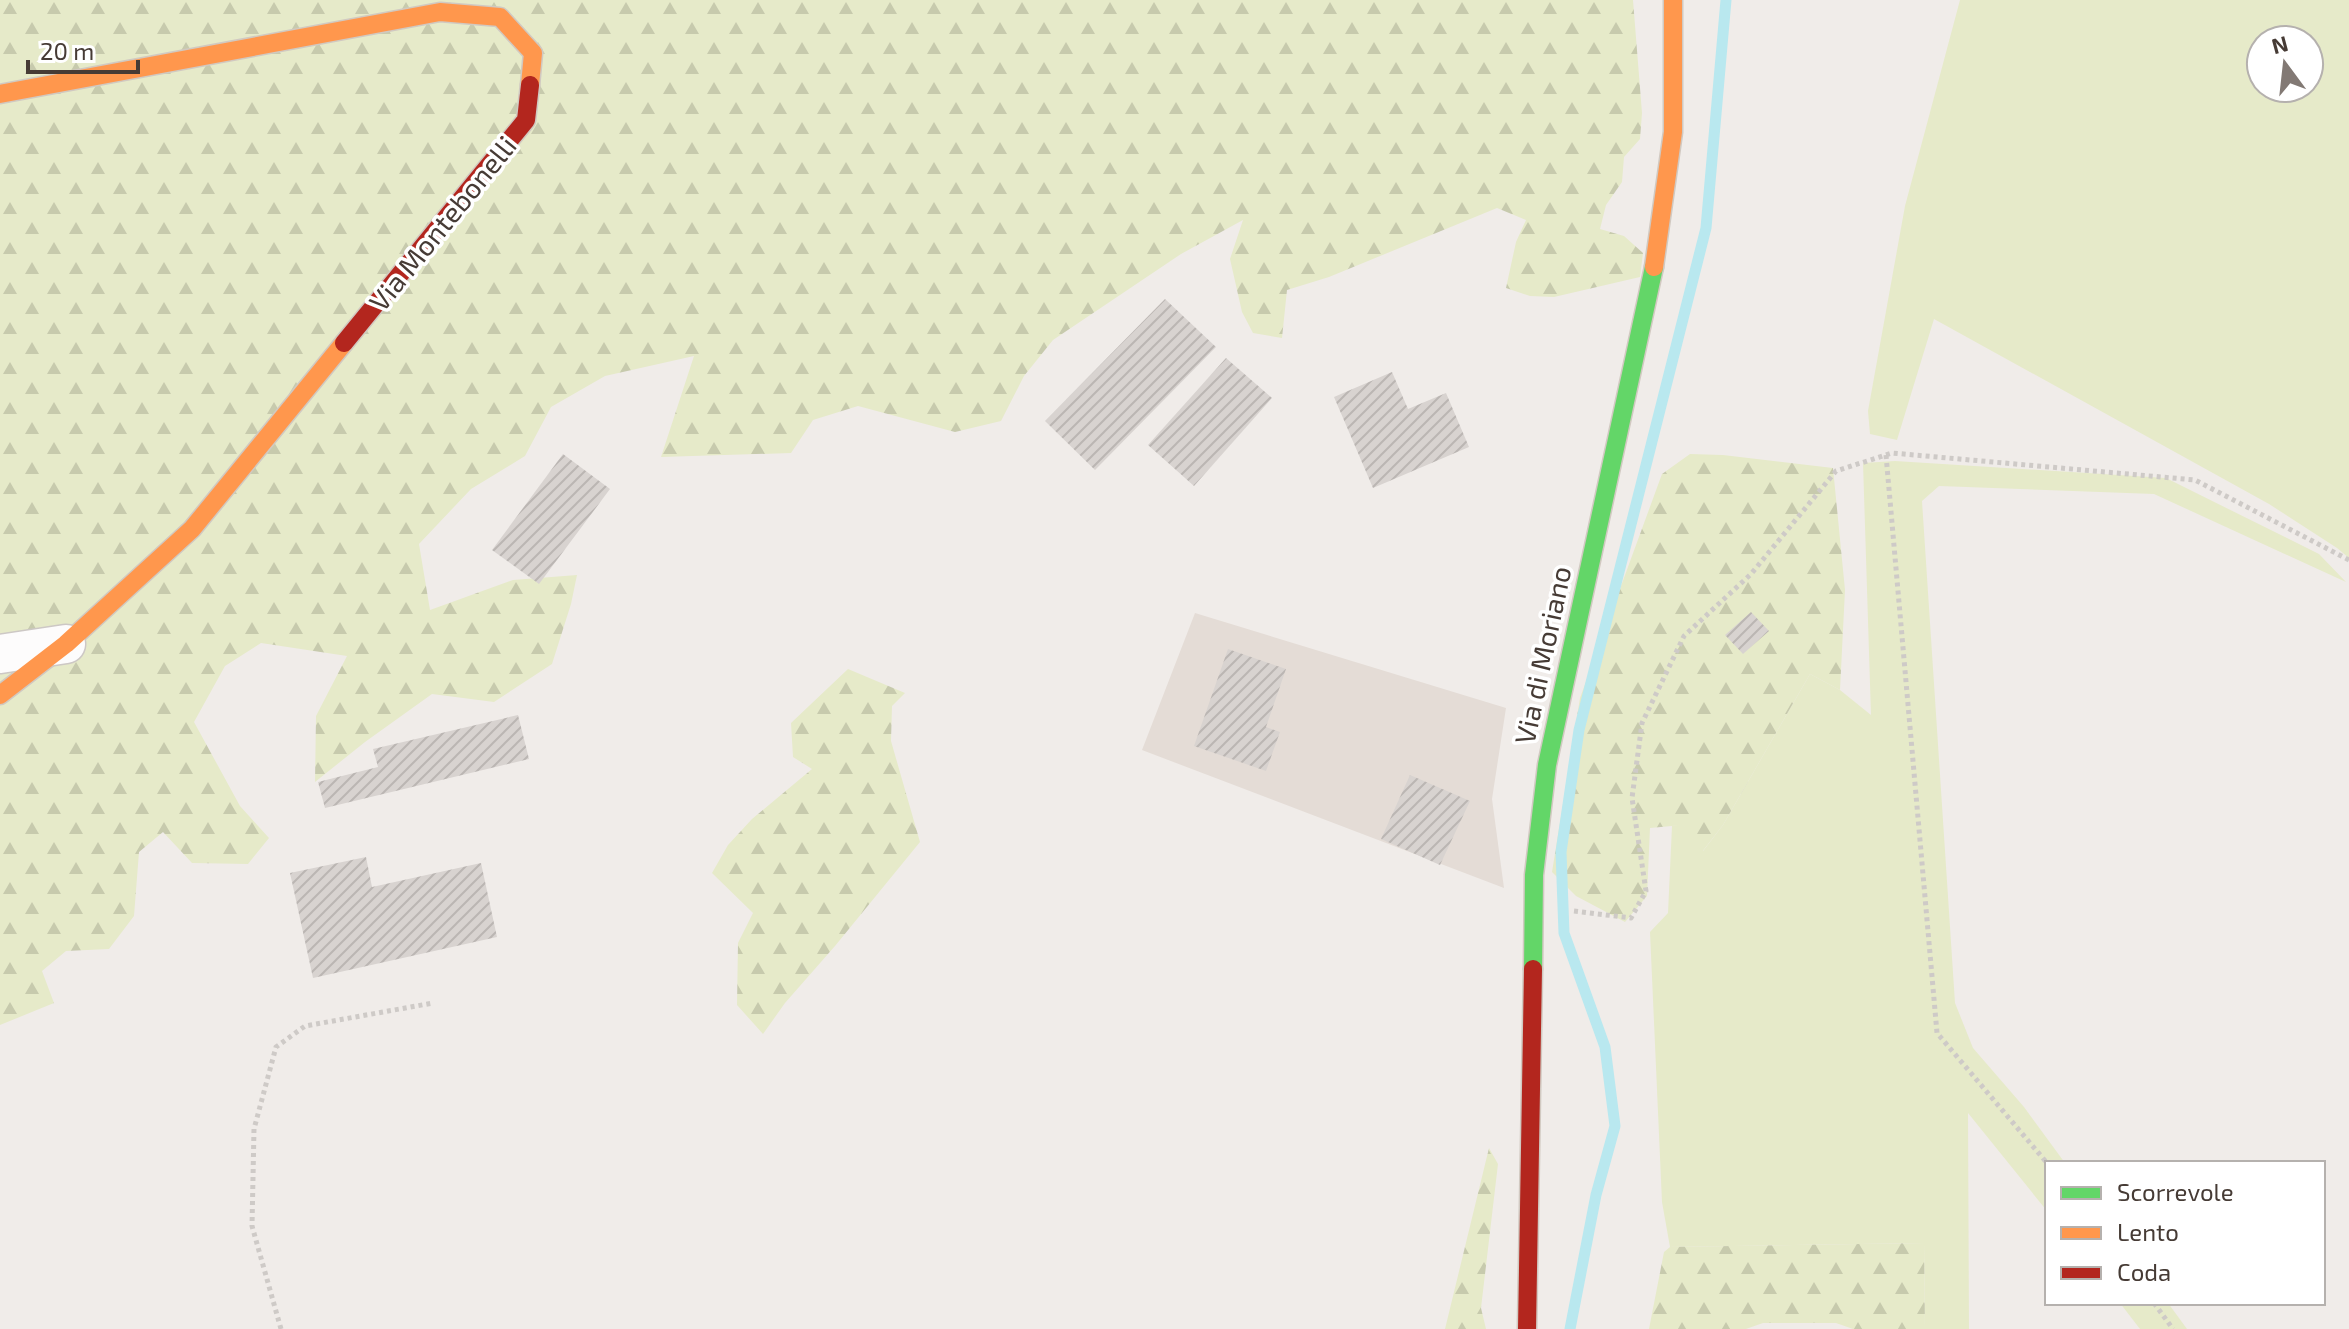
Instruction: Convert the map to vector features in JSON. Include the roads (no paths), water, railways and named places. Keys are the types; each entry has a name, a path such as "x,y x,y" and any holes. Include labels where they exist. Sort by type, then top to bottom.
{"street":[{"name":"Via di Moriano","path":"1527,1329 1534,875 1547,765 1654,270 1673,132 1673,0"},
{"name":"Via Montebonelli","path":"0,94 440,12 500,17 533,53 526,120 192,529 66,644 0,695"},
{"path":"0,654 66,644"}],"waterway":[{"path":"1570,1329 1596,1195 1615,1126 1605,1047 1564,933 1561,852 1579,730 1706,228 1726,0"}]}
